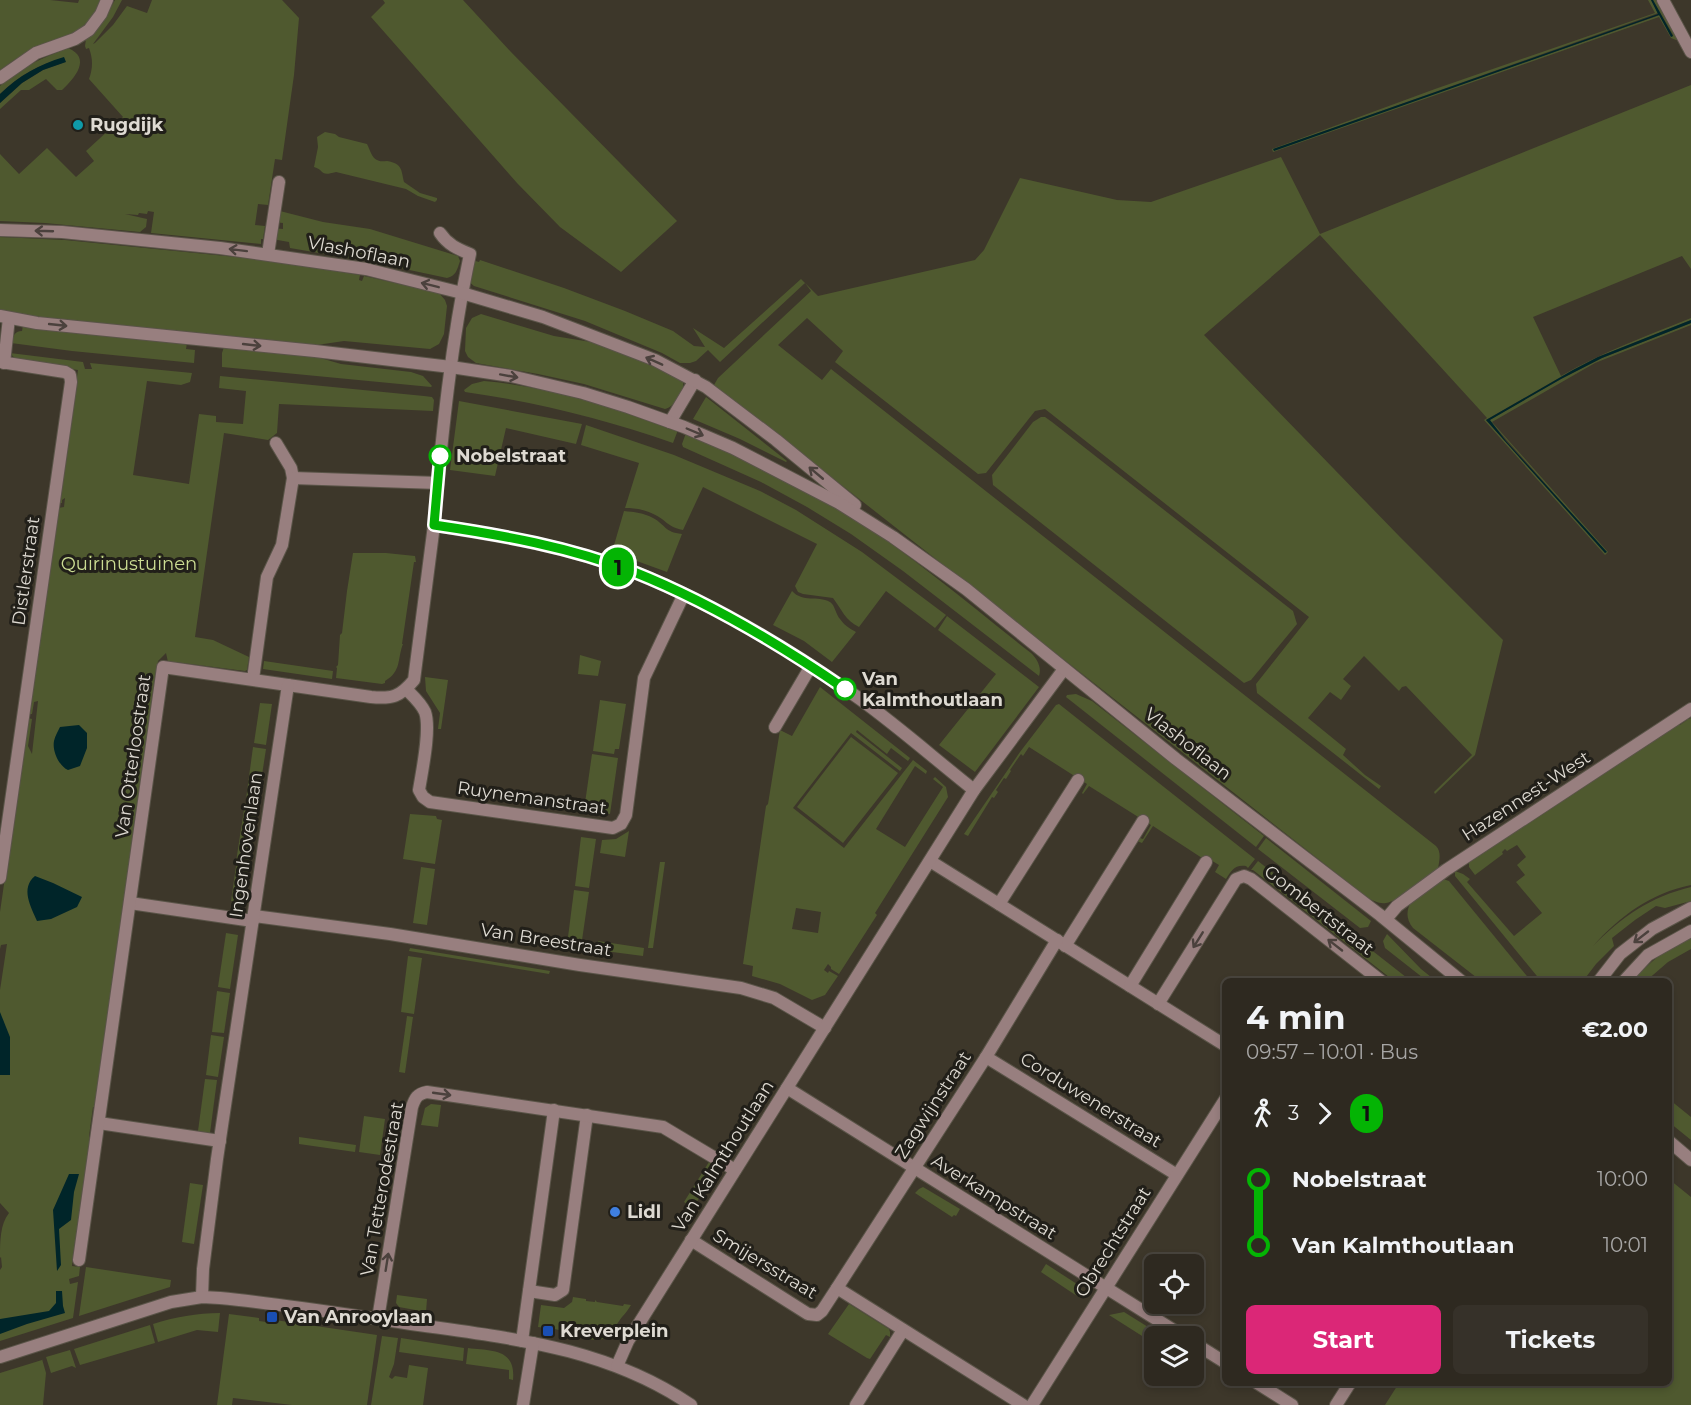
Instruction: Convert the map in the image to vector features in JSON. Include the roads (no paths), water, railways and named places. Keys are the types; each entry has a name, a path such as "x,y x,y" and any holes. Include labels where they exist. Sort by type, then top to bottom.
{"street":[{"path":"0,78 36,53 75,39 89,30 101,14 107,0"},
{"path":"1663,0 1691,52"},
{"path":"268,254 279,182"},
{"name":"Vlashoflaan","path":"0,230 62,232 268,254 366,269 462,293 543,317 655,360 695,380 776,440 893,537"},
{"path":"288,685 380,698 395,697 414,680 451,367 470,254 446,242 440,233"},
{"path":"2,362 5,317"},
{"name":"Vlashoflaan","path":"5,317 37,323 451,367 511,376 583,393 670,422 733,448 839,503 893,537 966,589 1185,766 1386,919 1457,978"},
{"name":"Distlerstraat","path":"0,878 71,382 70,375 65,372 2,362"},
{"path":"670,422 695,380"},
{"path":"253,680 267,577 282,545 293,478 291,468 276,443"},
{"path":"293,478 438,483"},
{"path":"434,525 518,538 576,554 632,571 684,594 743,624 862,700 974,790"},
{"name":"Ruynemanstraat","path":"406,689 425,712 427,729 419,790 430,802 613,828 621,824 626,815 644,678 684,594"},
{"path":"775,727 811,666"},
{"name":"Van Otterloostraat","path":"79,1260 164,667 288,685"},
{"name":"Van Kalmthoutlaan","path":"617,1366 628,1341 974,790 1064,669"},
{"name":"Ingenhovenlaan","path":"202,1297 203,1269 220,1141 288,685"},
{"name":"Hazennest-West","path":"1386,919 1397,906 1446,870 1691,709"},
{"path":"999,904 1078,780"},
{"path":"1061,943 1143,821"},
{"path":"930,861 1222,1044"},
{"path":"1130,986 1206,862"},
{"name":"Gombertstraat","path":"1158,1004 1236,879 1244,876 1251,879 1377,978"},
{"path":"130,903 253,918"},
{"path":"1601,978 1620,954 1652,929 1691,908"},
{"name":"Van Breestraat","path":"253,918 390,934 741,988 774,998 825,1028"},
{"path":"1627,978 1648,955 1691,931"},
{"name":"Zagwijnstraat","path":"837,1288 1061,943"},
{"name":"Corduwenerstraat","path":"986,1057 1177,1175"},
{"name":"Averkampstraat","path":"787,1088 1167,1326"},
{"name":"Van Tetterodestraat","path":"378,1319 415,1099 420,1094 427,1092 663,1126 735,1170"},
{"name":"Obrechtstraat","path":"1032,1405 1222,1104"},
{"path":"523,1405 529,1291 554,1110"},
{"path":"529,1291 555,1295 563,1290 587,1115"},
{"path":"99,1123 220,1141"},
{"path":"1672,1144 1691,1160"},
{"name":"Smijersstraat","path":"691,1240 808,1314 817,1315 822,1311 837,1288 1023,1405"},
{"path":"0,1357 171,1302 202,1297 226,1298 527,1342 575,1352 642,1376 691,1405"},
{"path":"856,1405 903,1330"},
{"path":"1204,1349 1222,1360"},
{"path":"1262,1386 1290,1404"},
{"path":"1336,1405 1348,1386"}],"water":[{"path":"1651,0 1673,36 1671,37 1659,15 1274,151 1273,149 1658,14"},
{"path":"64,57 66,62 43,70 22,83 0,103 0,94 15,81 46,63"},
{"path":"1691,320 1691,323 1602,358 1490,420 1506,441 1607,552 1605,553 1486,420 1598,357"},
{"path":"79,725 87,733 87,748 80,766 68,770 57,758 54,741 60,727"},
{"path":"35,876 82,897 77,907 51,919 37,921 27,892"},
{"path":"0,1012 10,1037 10,1075 0,1075"},
{"path":"69,1174 79,1174 74,1192 71,1220 59,1229 61,1265 57,1271 53,1210"},
{"path":"56,1291 62,1291 65,1313 0,1334 0,1319 49,1311 56,1303"}],"place":[{"name":"Rugdijk","path":"78,125"},
{"name":"Nobelstraat","path":"440,456"},
{"name":"Van Kalmthoutlaan","path":"845,689"},
{"name":"Lidl","path":"615,1212"},
{"name":"Van Anrooylaan","path":"272,1317"},
{"name":"Kreverplein","path":"548,1331"}],"park label":[{"name":"Quirinustuinen","path":"129,564"}]}
